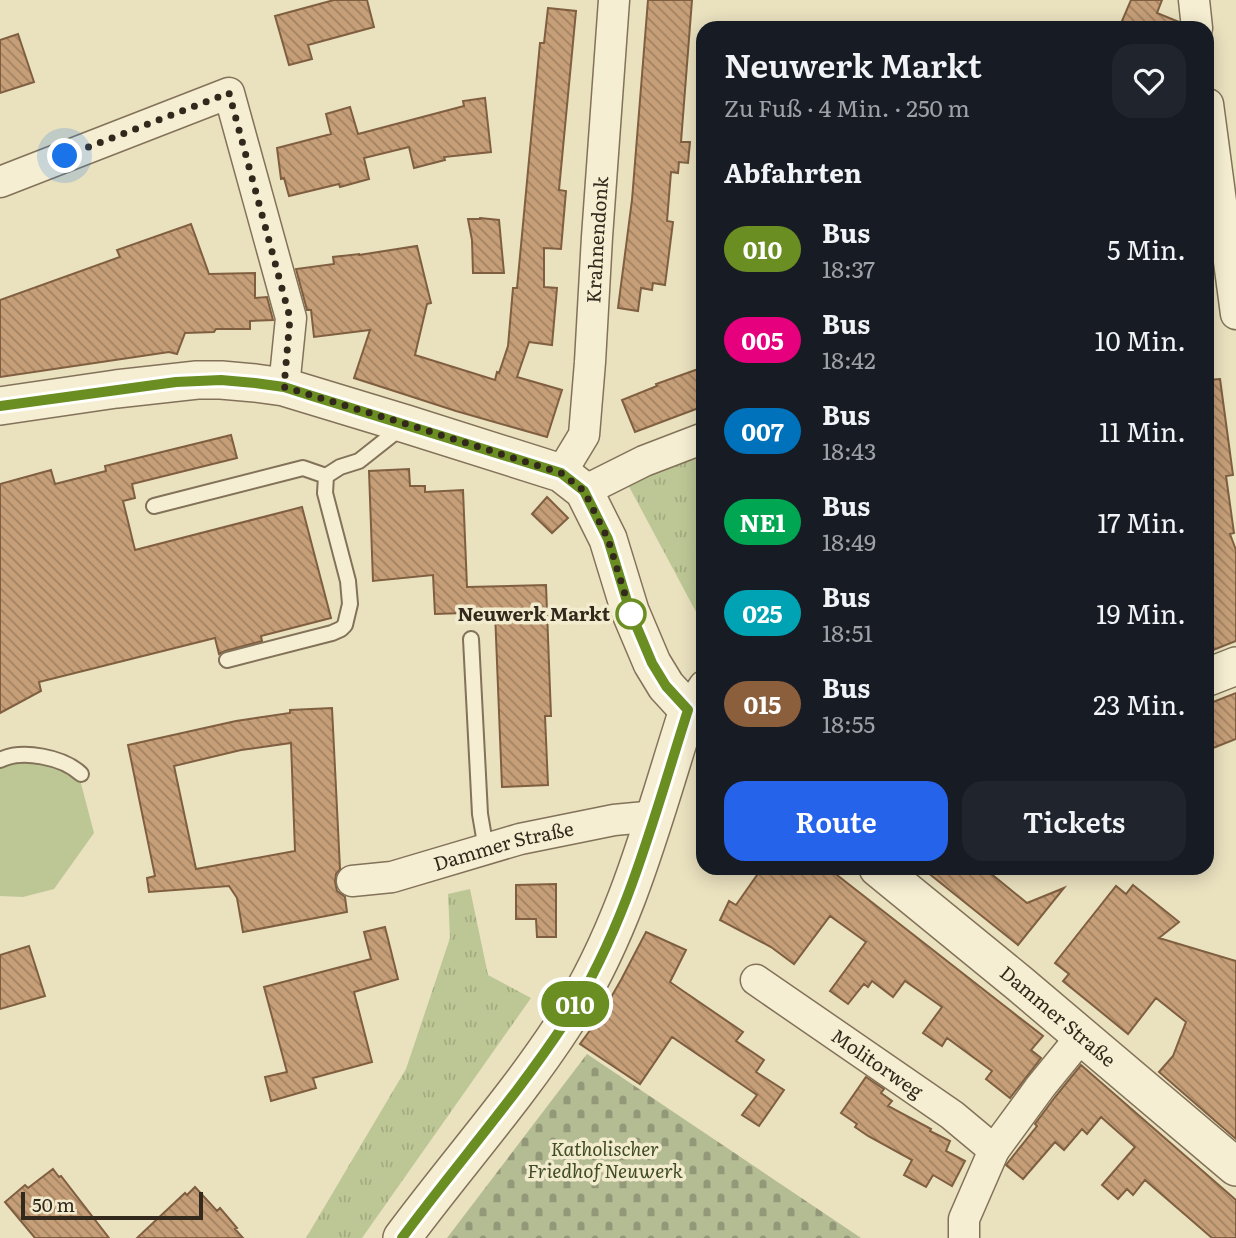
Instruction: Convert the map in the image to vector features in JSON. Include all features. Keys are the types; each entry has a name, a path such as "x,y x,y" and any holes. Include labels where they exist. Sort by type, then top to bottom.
{"street":[{"name":"Krahnendonk","path":"572,482 584,435 614,0"},
{"path":"1194,0 1196,21"},
{"path":"0,182 229,93 290,318 284,387"},
{"path":"1214,150 1236,314"},
{"path":"0,406 197,380 284,387 406,424 572,482 644,461 696,441"},
{"path":"572,482 608,539 630,611 652,663 666,686 696,705"},
{"path":"1214,675 1236,666"},
{"path":"402,1238 517,1089 566,1020 596,967 635,879 696,711"},
{"name":"Dammer Straße","path":"352,881 392,877 520,839 614,820 656,816"},
{"name":"Dammer Straße","path":"886,875 1236,1167"},
{"name":"Molitorweg","path":"756,980 952,1115 995,1150"},
{"path":"964,1238 964,1219 995,1150 1041,1086 1081,1037"}],"lane":[{"path":"326,476 340,467 359,461 406,424"},
{"path":"154,506 303,468 326,476"},
{"path":"227,660 332,633 345,625 350,604 348,581 325,493 326,476"},
{"path":"471,639 480,814 486,849"},
{"path":"0,760 16,755 49,758 81,774"}],"green space":[{"path":"696,452 696,612 625,479"},
{"path":"19,761 45,762 79,776 94,833 54,889 23,897 0,896 0,766"},
{"path":"470,889 488,975 531,998 362,1238 306,1238 406,1069 450,938 448,894"},
{"name":"Katholischer Friedhof Neuwerk","path":"587,1054 861,1238 447,1238"}],"building":[{"path":"334,0 367,0 374,27 308,45 312,59 289,65 275,16"},
{"path":"648,0 692,0 681,142 690,142 688,163 679,162 678,173 671,172 667,221 673,222 665,285 653,283 652,290 641,288 638,311 618,308 632,200"},
{"path":"1131,0 1162,0 1157,13 1177,21 1122,21"},
{"path":"548,8 576,11 559,190 566,191 561,249 544,248 544,287 557,288 552,345 529,342 517,377 562,390 547,437 354,378 370,330 314,337 311,310 307,310 296,269 334,264 333,257 417,246 431,303 427,304 415,355 495,380 508,346 513,288 517,288 540,43 544,43"},
{"path":"18,34 34,82 0,93 0,40"},
{"path":"485,98 491,152 444,157 445,160 414,168 409,147 364,158 369,179 289,196 284,178 281,179 277,148 331,134 326,114 350,107 358,134 464,106 463,101"},
{"path":"468,219 499,220 504,273 473,273"},
{"path":"191,224 209,274 255,273 255,298 267,297 273,320 250,321 250,329 185,333 177,354 169,352 0,377 0,300 120,257 117,250"},
{"path":"696,370 696,409 635,432 622,400 657,386 656,384"},
{"path":"1220,379 1233,475 1226,476 1234,533 1230,534 1236,550 1236,641 1214,650 1214,380"},
{"path":"231,435 237,458 132,484 135,498 123,501 135,550 302,507 331,618 261,636 262,641 219,654 215,638 39,682 41,691 0,713 0,484 51,470 55,484 106,471 105,466"},
{"path":"409,469 410,486 425,486 425,492 463,490 467,587 546,585 551,716 545,716 548,785 502,787 495,612 435,614 433,575 373,581 369,471"},
{"path":"547,497 568,518 552,533 532,514"},
{"path":"1236,693 1236,739 1214,748 1214,702"},
{"path":"332,708 340,869 335,882 337,891 345,897 347,912 243,932 237,898 229,886 149,892 147,878 155,876 128,745 236,721 290,713 290,710","holes":["291,743 295,851 196,869 174,766 241,750"]},
{"path":"757,875 837,875 1043,1036 1031,1050 1041,1058 1010,1098 986,1079 992,1071 947,1038 942,1046 923,1033 942,1007 905,981 893,997 872,981 868,987 864,984 848,1004 830,991 866,942 830,916 794,964 771,947 720,920 729,901 736,905"},
{"path":"931,875 993,875 1027,903 1064,888 1018,945"},
{"path":"556,884 556,937 537,937 536,919 516,919 516,885"},
{"path":"1133,885 1179,922 1159,938 1236,961 1236,1139 1159,1072 1173,1056 1186,1022 1156,998 1128,1034 1063,981 1069,974 1055,963 1116,886 1126,894"},
{"path":"385,927 398,979 354,992 372,1062 313,1078 316,1088 271,1101 265,1077 287,1072 264,987 371,959 364,932"},
{"path":"646,932 686,950 670,982 743,1032 736,1041 764,1060 756,1072 784,1090 759,1126 742,1115 757,1095 672,1037 640,1084 580,1044 599,1018"},
{"path":"29,946 45,996 0,1009 0,955"},
{"path":"1081,1065 1236,1200 1236,1238 1212,1238 1145,1180 1133,1195 1127,1189 1118,1199 1102,1185 1135,1147 1101,1117 1087,1134 1082,1129 1064,1150 1055,1142 1023,1179 1006,1165"},
{"path":"866,1077 884,1089 881,1093 892,1101 888,1106 950,1141 946,1151 965,1161 952,1186 933,1175 926,1187 904,1175 912,1160 868,1136 841,1113"},
{"path":"53,1169 109,1238 35,1238 5,1202 25,1185 28,1188"},
{"path":"195,1187 217,1211 220,1208 243,1238 137,1238 185,1193 187,1195"}],"bus line":[{"name":"010","path":"0,406 197,380 284,387 561,473 584,491 608,539 630,611 652,663 666,686 688,710 635,879 596,967 566,1020 517,1089 402,1238"}],"place":[{"name":"Neuwerk Markt","path":"631,614"}],"route":[{"path":"65,156 229,93 290,318 284,387 561,473 584,491 608,539 631,614"}]}
